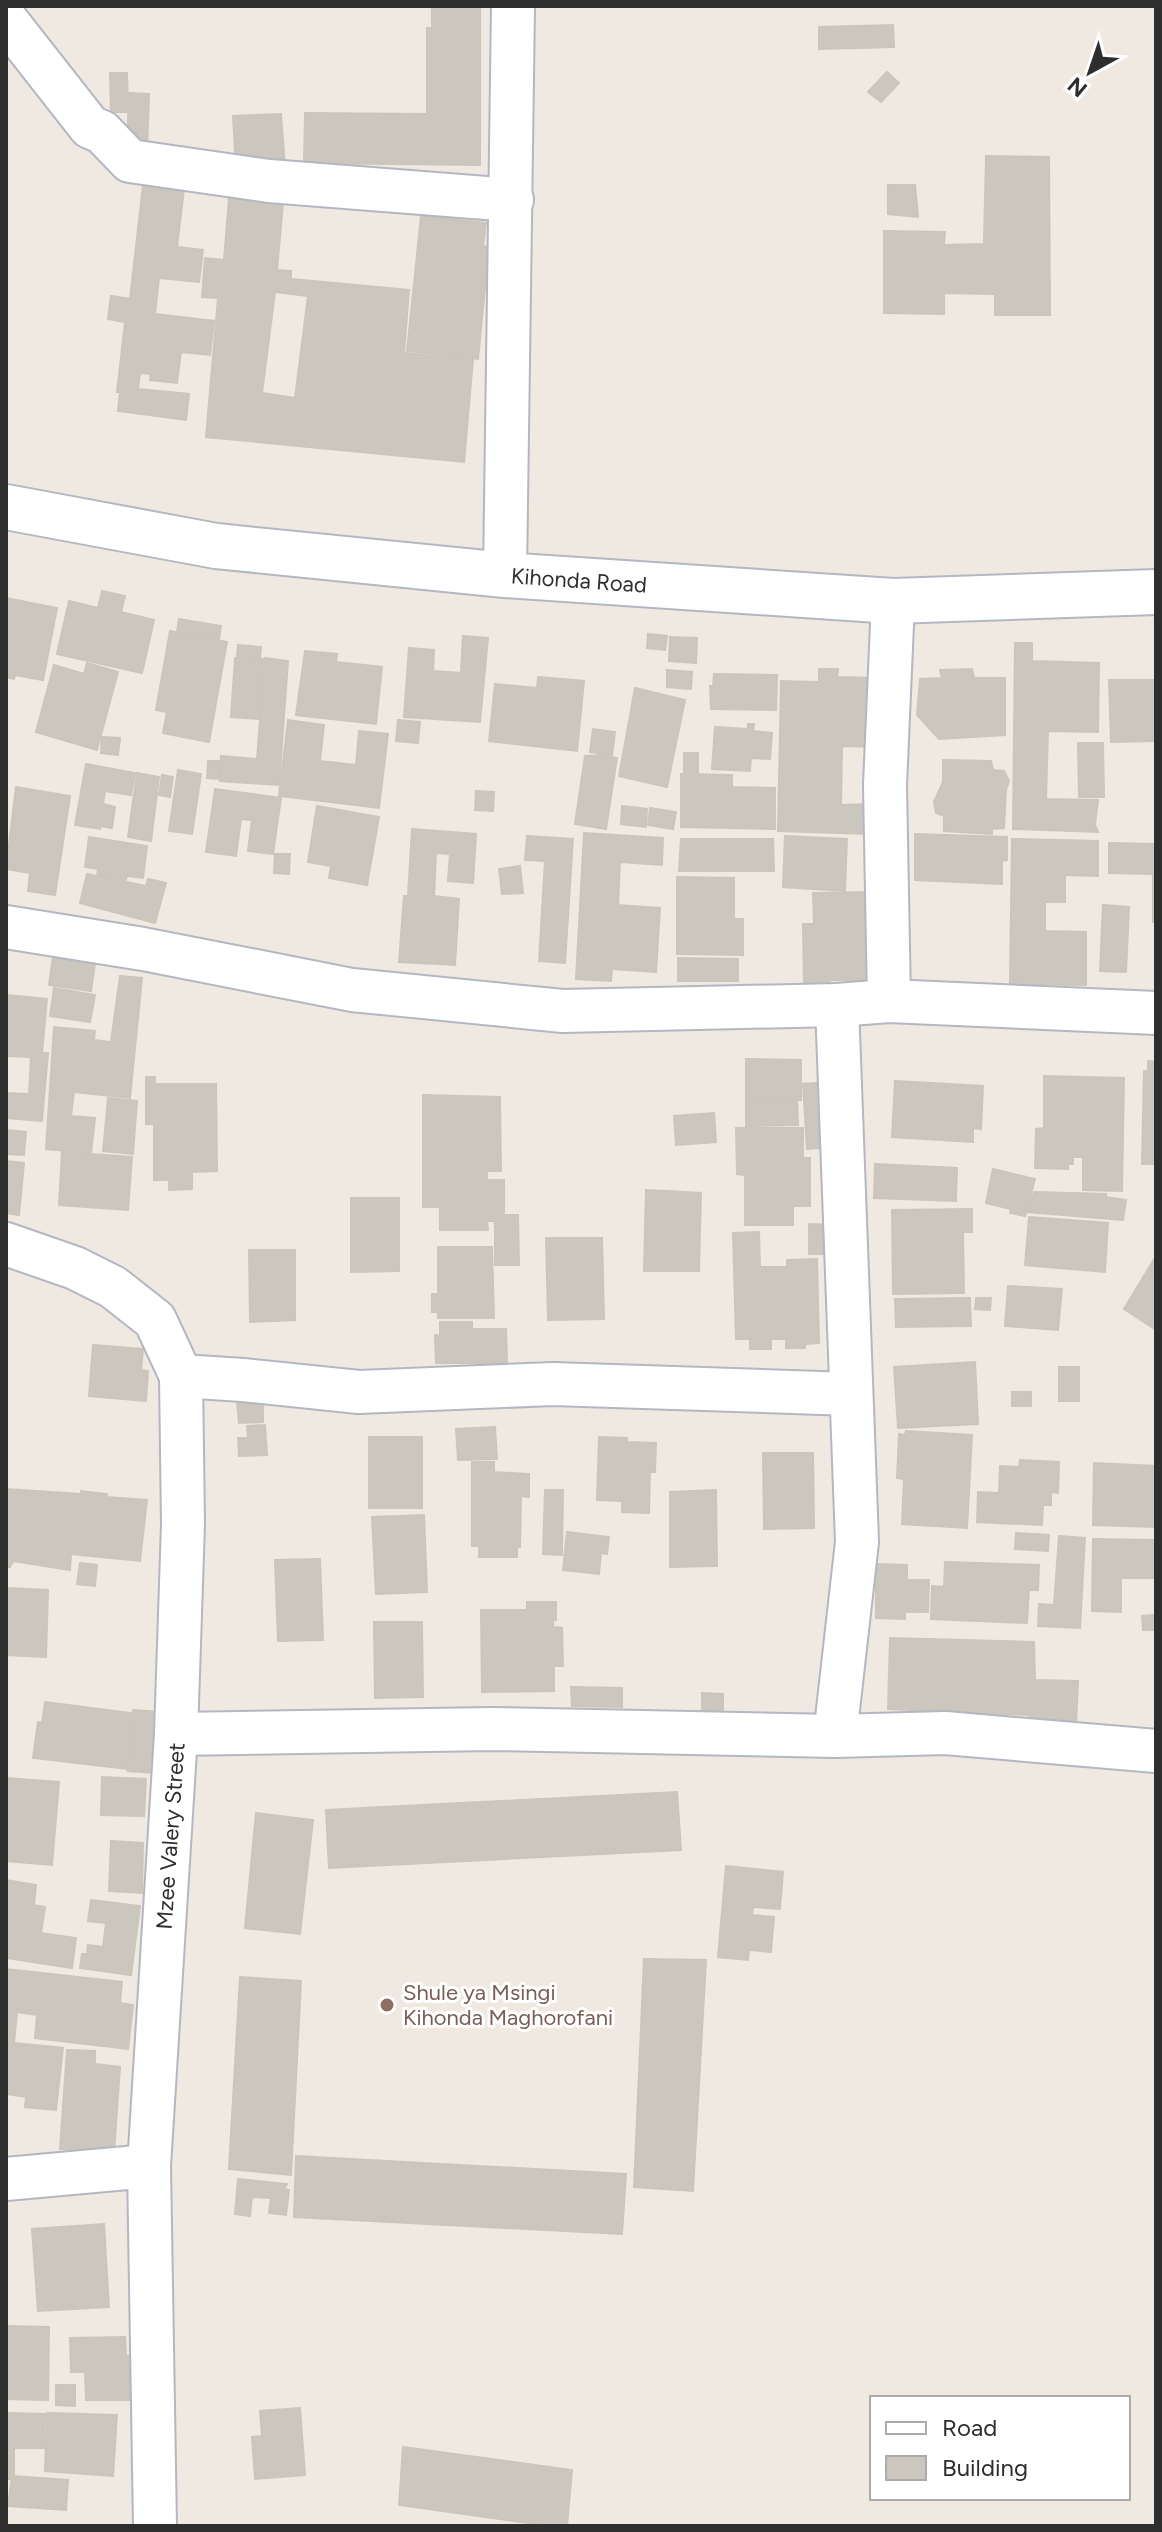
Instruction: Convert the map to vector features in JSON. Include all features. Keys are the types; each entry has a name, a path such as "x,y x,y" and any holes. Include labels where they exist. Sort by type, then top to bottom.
{"street":[{"path":"505,575 513,6"},
{"path":"6,20 90,127 102,132 130,161 269,181 512,200"},
{"name":"Kihonda Road","path":"6,507 216,546 505,575 893,601 1156,592"},
{"path":"889,1001 885,785 893,601"},
{"path":"6,927 143,949 352,990 548,1009 837,1005 889,1001 1156,1013"},
{"path":"835,1736 857,1542 837,1005"},
{"name":"Mzee Valery Street","path":"6,1244 75,1268 113,1287 155,1320 181,1376 183,1524 176,1734 149,2166 155,2526"},
{"path":"181,1376 359,1392 553,1384 851,1394"},
{"path":"176,1734 492,1729 835,1736 945,1733 1156,1751"},
{"path":"6,2179 149,2166"}],"building":[{"path":"432,6 480,6 480,165 304,163 305,113 427,114 427,28 432,28"},
{"path":"893,25 894,47 819,49 819,27"},
{"path":"887,72 899,83 881,102 868,92"},
{"path":"110,73 127,73 128,112 111,112"},
{"path":"129,93 149,94 147,152 127,151"},
{"path":"281,114 285,167 236,169 233,116"},
{"path":"986,156 1049,157 1050,315 995,315 995,294 944,293 944,314 884,313 884,231 945,232 944,245 984,244"},
{"path":"143,185 184,189 177,247 203,250 199,282 159,278 155,314 214,321 210,355 181,352 177,383 150,380 151,374 140,373 138,389 189,394 186,420 118,411 120,392 117,392 125,322 108,319 111,296 130,299"},
{"path":"888,185 915,185 918,217 888,214"},
{"path":"229,198 283,203 277,270 291,271 291,279 409,290 404,353 473,360 464,462 206,437 218,298 202,297 205,258 224,260","holes":["275,292 308,296 295,398 262,393"]},
{"path":"421,216 486,223 483,246 489,247 478,359 407,351"},
{"path":"102,591 125,596 121,612 154,620 142,673 57,654 69,601 98,608"},
{"path":"6,598 57,608 43,680 15,675 14,679 6,677"},
{"path":"179,619 221,626 219,639 177,632"},
{"path":"170,631 227,642 209,742 163,733 167,712 156,710"},
{"path":"648,634 667,636 665,650 647,648"},
{"path":"463,636 488,638 480,722 404,717 409,648 434,650 433,671 461,673"},
{"path":"670,637 697,638 696,663 669,661"},
{"path":"1015,643 1032,643 1032,661 1099,663 1098,732 1048,731 1046,799 1098,800 1095,825 1098,832 1013,829"},
{"path":"238,645 261,647 260,658 237,656"},
{"path":"305,651 337,654 336,662 382,667 376,724 296,715"},
{"path":"235,658 263,659 260,719 231,717"},
{"path":"265,658 288,661 279,785 220,781 221,756 257,759"},
{"path":"87,663 118,672 97,750 36,732 54,665 84,674"},
{"path":"819,669 838,669 837,677 877,678 876,747 842,746 841,805 872,804 871,834 778,831 781,681 819,682"},
{"path":"972,669 974,678 1005,678 1005,735 939,739 917,715 920,679 942,678 940,670"},
{"path":"667,670 692,672 691,689 667,687"},
{"path":"714,674 777,675 776,710 711,709 710,686 713,686"},
{"path":"538,677 584,681 577,751 489,741 495,684 537,688"},
{"path":"1109,680 1156,680 1156,741 1111,742"},
{"path":"635,688 685,700 667,787 619,776"},
{"path":"288,720 324,725 320,761 356,765 359,731 388,734 379,808 279,796"},
{"path":"398,720 420,722 418,743 396,741"},
{"path":"748,724 754,724 753,731 772,733 770,759 751,758 750,771 712,769 715,727 748,729"},
{"path":"593,729 615,732 612,755 590,752"},
{"path":"102,737 120,738 118,755 101,753"},
{"path":"1078,743 1103,743 1104,797 1079,797"},
{"path":"684,753 698,753 698,773 684,772"},
{"path":"585,756 617,758 606,829 575,824"},
{"path":"943,760 991,761 993,770 1004,771 1009,781 1004,828 992,829 992,834 944,831 944,816 936,813 934,802 943,782"},
{"path":"208,761 220,761 219,779 207,778"},
{"path":"86,764 135,773 131,795 105,791 103,804 115,807 112,828 75,825"},
{"path":"178,770 201,774 192,834 169,831"},
{"path":"137,773 159,777 151,841 128,837"},
{"path":"681,774 732,775 732,787 775,788 775,829 681,827"},
{"path":"162,775 173,777 170,797 159,795"},
{"path":"16,787 70,796 55,895 28,891 30,873 6,869"},
{"path":"215,789 281,798 273,854 248,851 252,820 241,819 236,856 206,852"},
{"path":"476,791 494,792 493,811 475,810"},
{"path":"317,806 379,817 367,885 329,878 331,866 308,862"},
{"path":"622,806 647,809 646,827 621,824"},
{"path":"650,808 676,812 673,829 648,825"},
{"path":"412,829 476,834 473,883 448,881 450,854 436,853 434,896 459,899 455,965 399,962 404,896 408,896"},
{"path":"584,833 663,838 662,865 620,862 618,905 660,908 656,972 612,969 611,981 576,979"},
{"path":"915,834 1007,837 1007,860 1002,861 1002,884 915,880"},
{"path":"527,836 573,839 565,963 539,961 545,861 525,860"},
{"path":"785,836 847,839 845,891 783,887"},
{"path":"89,837 147,846 143,878 127,876 125,882 97,876 98,869 85,867"},
{"path":"681,839 773,839 774,871 679,871"},
{"path":"1012,839 1098,841 1098,876 1065,875 1065,902 1045,902 1045,931 1086,932 1086,985 1010,984"},
{"path":"1109,843 1156,844 1156,922 1153,922 1153,874 1109,873"},
{"path":"275,854 290,854 289,874 274,873"},
{"path":"520,866 523,893 502,894 499,869"},
{"path":"87,874 146,886 148,879 166,883 155,923 80,903"},
{"path":"677,877 734,878 734,919 743,919 743,955 677,954"},
{"path":"871,892 872,980 830,980 830,986 804,986 803,924 814,924 813,893"},
{"path":"1103,905 1129,907 1126,972 1100,971"},
{"path":"53,957 95,963 91,991 49,985"},
{"path":"678,958 738,959 738,981 678,981"},
{"path":"120,976 142,978 130,1098 74,1092 71,1116 95,1118 91,1153 46,1149 54,1027 95,1031 94,1040 111,1042"},
{"path":"54,988 95,995 90,1022 50,1016"},
{"path":"6,995 47,999 42,1053 48,1053 42,1121 6,1118 6,1093 29,1094 31,1057 6,1056"},
{"path":"746,1059 801,1060 801,1100 746,1099"},
{"path":"1148,1061 1156,1062 1156,1164 1142,1164 1144,1071 1148,1071"},
{"path":"1044,1076 1124,1078 1122,1191 1083,1190 1083,1157 1073,1157 1073,1164 1068,1164 1068,1169 1035,1168 1036,1129 1044,1128"},
{"path":"146,1077 155,1077 155,1084 216,1084 217,1171 192,1172 192,1189 169,1190 169,1180 154,1180 154,1124 146,1124"},
{"path":"895,1081 983,1086 981,1129 973,1128 973,1142 892,1137"},
{"path":"828,1082 831,1147 807,1149 803,1084"},
{"path":"423,1095 500,1097 501,1171 487,1171 487,1180 504,1180 504,1215 518,1215 519,1265 495,1265 495,1221 487,1221 488,1230 440,1230 440,1207 423,1207"},
{"path":"108,1098 137,1101 133,1154 103,1151"},
{"path":"746,1100 797,1100 798,1125 746,1126"},
{"path":"714,1113 716,1142 676,1145 674,1116"},
{"path":"736,1128 803,1128 803,1158 810,1158 810,1206 793,1206 793,1225 745,1225 745,1175 737,1174"},
{"path":"6,1130 26,1132 24,1155 6,1154"},
{"path":"62,1152 132,1157 128,1210 59,1205"},
{"path":"6,1161 24,1163 19,1215 6,1213"},
{"path":"875,1164 957,1168 956,1201 874,1198"},
{"path":"993,1169 1035,1179 1025,1216 986,1203"},
{"path":"646,1190 701,1193 699,1271 644,1271"},
{"path":"1034,1192 1106,1194 1106,1197 1126,1200 1123,1220 1027,1212"},
{"path":"351,1198 399,1198 399,1271 351,1272"},
{"path":"972,1209 972,1232 963,1232 964,1293 893,1294 892,1210"},
{"path":"1029,1217 1108,1223 1105,1272 1025,1265"},
{"path":"809,1224 830,1225 830,1254 809,1254"},
{"path":"759,1232 760,1267 787,1267 787,1260 817,1259 819,1343 805,1344 805,1348 786,1348 786,1339 771,1339 771,1349 750,1349 750,1339 736,1339 733,1233"},
{"path":"546,1238 602,1238 604,1319 548,1320"},
{"path":"438,1247 492,1247 494,1318 438,1318 438,1312 432,1312 432,1294 438,1294"},
{"path":"249,1250 295,1250 295,1320 250,1322"},
{"path":"1156,1256 1156,1330 1124,1309"},
{"path":"1008,1286 1062,1289 1058,1330 1005,1326"},
{"path":"970,1298 971,1326 896,1327 895,1299"},
{"path":"976,1298 991,1298 990,1310 975,1309"},
{"path":"440,1322 472,1322 472,1329 506,1329 507,1363 436,1363 435,1335 440,1336"},
{"path":"93,1345 143,1349 141,1370 148,1371 146,1401 89,1396"},
{"path":"975,1362 978,1424 898,1428 894,1367"},
{"path":"1059,1367 1079,1367 1079,1401 1059,1401"},
{"path":"1012,1392 1031,1392 1031,1406 1012,1406"},
{"path":"237,1402 263,1402 263,1422 239,1423"},
{"path":"265,1425 267,1455 239,1456 238,1438 248,1438 247,1426"},
{"path":"495,1427 497,1459 458,1460 456,1429"},
{"path":"906,1431 972,1435 967,1528 902,1524 904,1479 897,1478 899,1434 905,1435"},
{"path":"369,1437 422,1437 422,1508 369,1508"},
{"path":"599,1437 656,1443 655,1472 650,1472 649,1513 622,1512 622,1501 597,1500"},
{"path":"763,1453 813,1453 814,1528 764,1529"},
{"path":"1020,1460 1059,1462 1058,1493 1051,1492 1051,1505 1043,1505 1042,1525 977,1522 978,1492 999,1493 1000,1466 1019,1467"},
{"path":"472,1462 494,1462 494,1472 529,1474 529,1497 521,1496 517,1557 479,1557 479,1546 472,1546"},
{"path":"1094,1463 1156,1466 1156,1527 1093,1525"},
{"path":"6,1489 81,1494 81,1491 107,1494 106,1497 147,1500 140,1561 71,1554 70,1570 13,1561 10,1567 6,1567"},
{"path":"545,1490 563,1490 562,1555 543,1554"},
{"path":"716,1490 717,1566 670,1567 670,1492"},
{"path":"424,1515 427,1592 376,1594 372,1517"},
{"path":"567,1532 609,1537 607,1554 601,1553 599,1574 563,1570"},
{"path":"1016,1533 1049,1535 1048,1551 1015,1549"},
{"path":"1059,1536 1085,1538 1080,1628 1038,1626 1039,1604 1054,1605"},
{"path":"1093,1539 1156,1540 1156,1578 1121,1578 1121,1612 1092,1611"},
{"path":"320,1559 323,1640 278,1641 275,1560"},
{"path":"945,1562 1039,1565 1038,1590 1029,1590 1027,1623 931,1619 932,1586 944,1587"},
{"path":"80,1563 97,1565 95,1586 77,1584"},
{"path":"876,1564 907,1565 907,1580 929,1580 928,1612 905,1612 905,1619 876,1618"},
{"path":"6,1588 48,1590 46,1657 6,1655"},
{"path":"527,1602 556,1602 553,1627 562,1628 563,1666 554,1666 554,1691 482,1692 481,1610 527,1610"},
{"path":"1156,1615 1156,1630 1143,1630 1142,1616"},
{"path":"374,1622 422,1622 423,1697 375,1698"},
{"path":"890,1638 1034,1642 1035,1680 1078,1681 1076,1725 1029,1723 1029,1715 888,1709"},
{"path":"571,1687 622,1688 622,1707 572,1706"},
{"path":"702,1693 723,1694 723,1710 702,1710"},
{"path":"45,1702 131,1713 127,1769 33,1758 38,1722 42,1723"},
{"path":"133,1710 160,1712 155,1773 128,1771"},
{"path":"102,1777 146,1779 144,1816 101,1815"},
{"path":"6,1778 59,1782 52,1865 6,1861"},
{"path":"677,1792 681,1850 329,1868 326,1810"},
{"path":"256,1813 313,1820 300,1934 245,1928"},
{"path":"111,1841 143,1843 142,1893 109,1891"},
{"path":"726,1866 783,1872 780,1909 753,1907 752,1915 774,1917 771,1952 749,1950 748,1960 718,1957"},
{"path":"6,1880 36,1885 34,1905 45,1907 41,1933 76,1938 72,1968 6,1958"},
{"path":"91,1900 140,1906 131,1975 80,1968 82,1954 87,1954 88,1945 103,1947 106,1923 88,1921"},
{"path":"644,1959 706,1960 693,2191 634,2187"},
{"path":"6,1969 122,1982 120,2003 133,2005 128,2049 35,2038 37,2015 17,2012 14,2043 63,2048 56,2110 25,2107 26,2097 6,2094"},
{"path":"240,1977 301,1981 291,2175 229,2169"},
{"path":"67,2050 95,2051 95,2064 120,2067 114,2153 60,2149"},
{"path":"296,2156 626,2174 622,2234 294,2217"},
{"path":"238,2179 287,2184 284,2189 289,2190 286,2215 269,2213 271,2198 252,2197 250,2216 235,2214"},
{"path":"104,2224 109,2307 38,2311 32,2229"},
{"path":"6,2326 49,2327 48,2400 6,2399"},
{"path":"125,2337 126,2356 135,2356 135,2370 129,2370 130,2400 86,2400 85,2372 71,2372 70,2338"},
{"path":"56,2385 75,2385 75,2406 56,2405"},
{"path":"300,2408 305,2475 255,2479 252,2437 262,2436 260,2411"},
{"path":"6,2413 45,2414 44,2448 14,2448 14,2474 10,2474 10,2479 6,2479"},
{"path":"47,2413 117,2415 113,2476 45,2471"},
{"path":"403,2447 572,2470 567,2526 399,2505"},
{"path":"12,2476 68,2480 66,2510 8,2506"}],"place":[{"name":"Shule ya Msingi Kihonda Maghorofani","path":"387,2005"}]}
